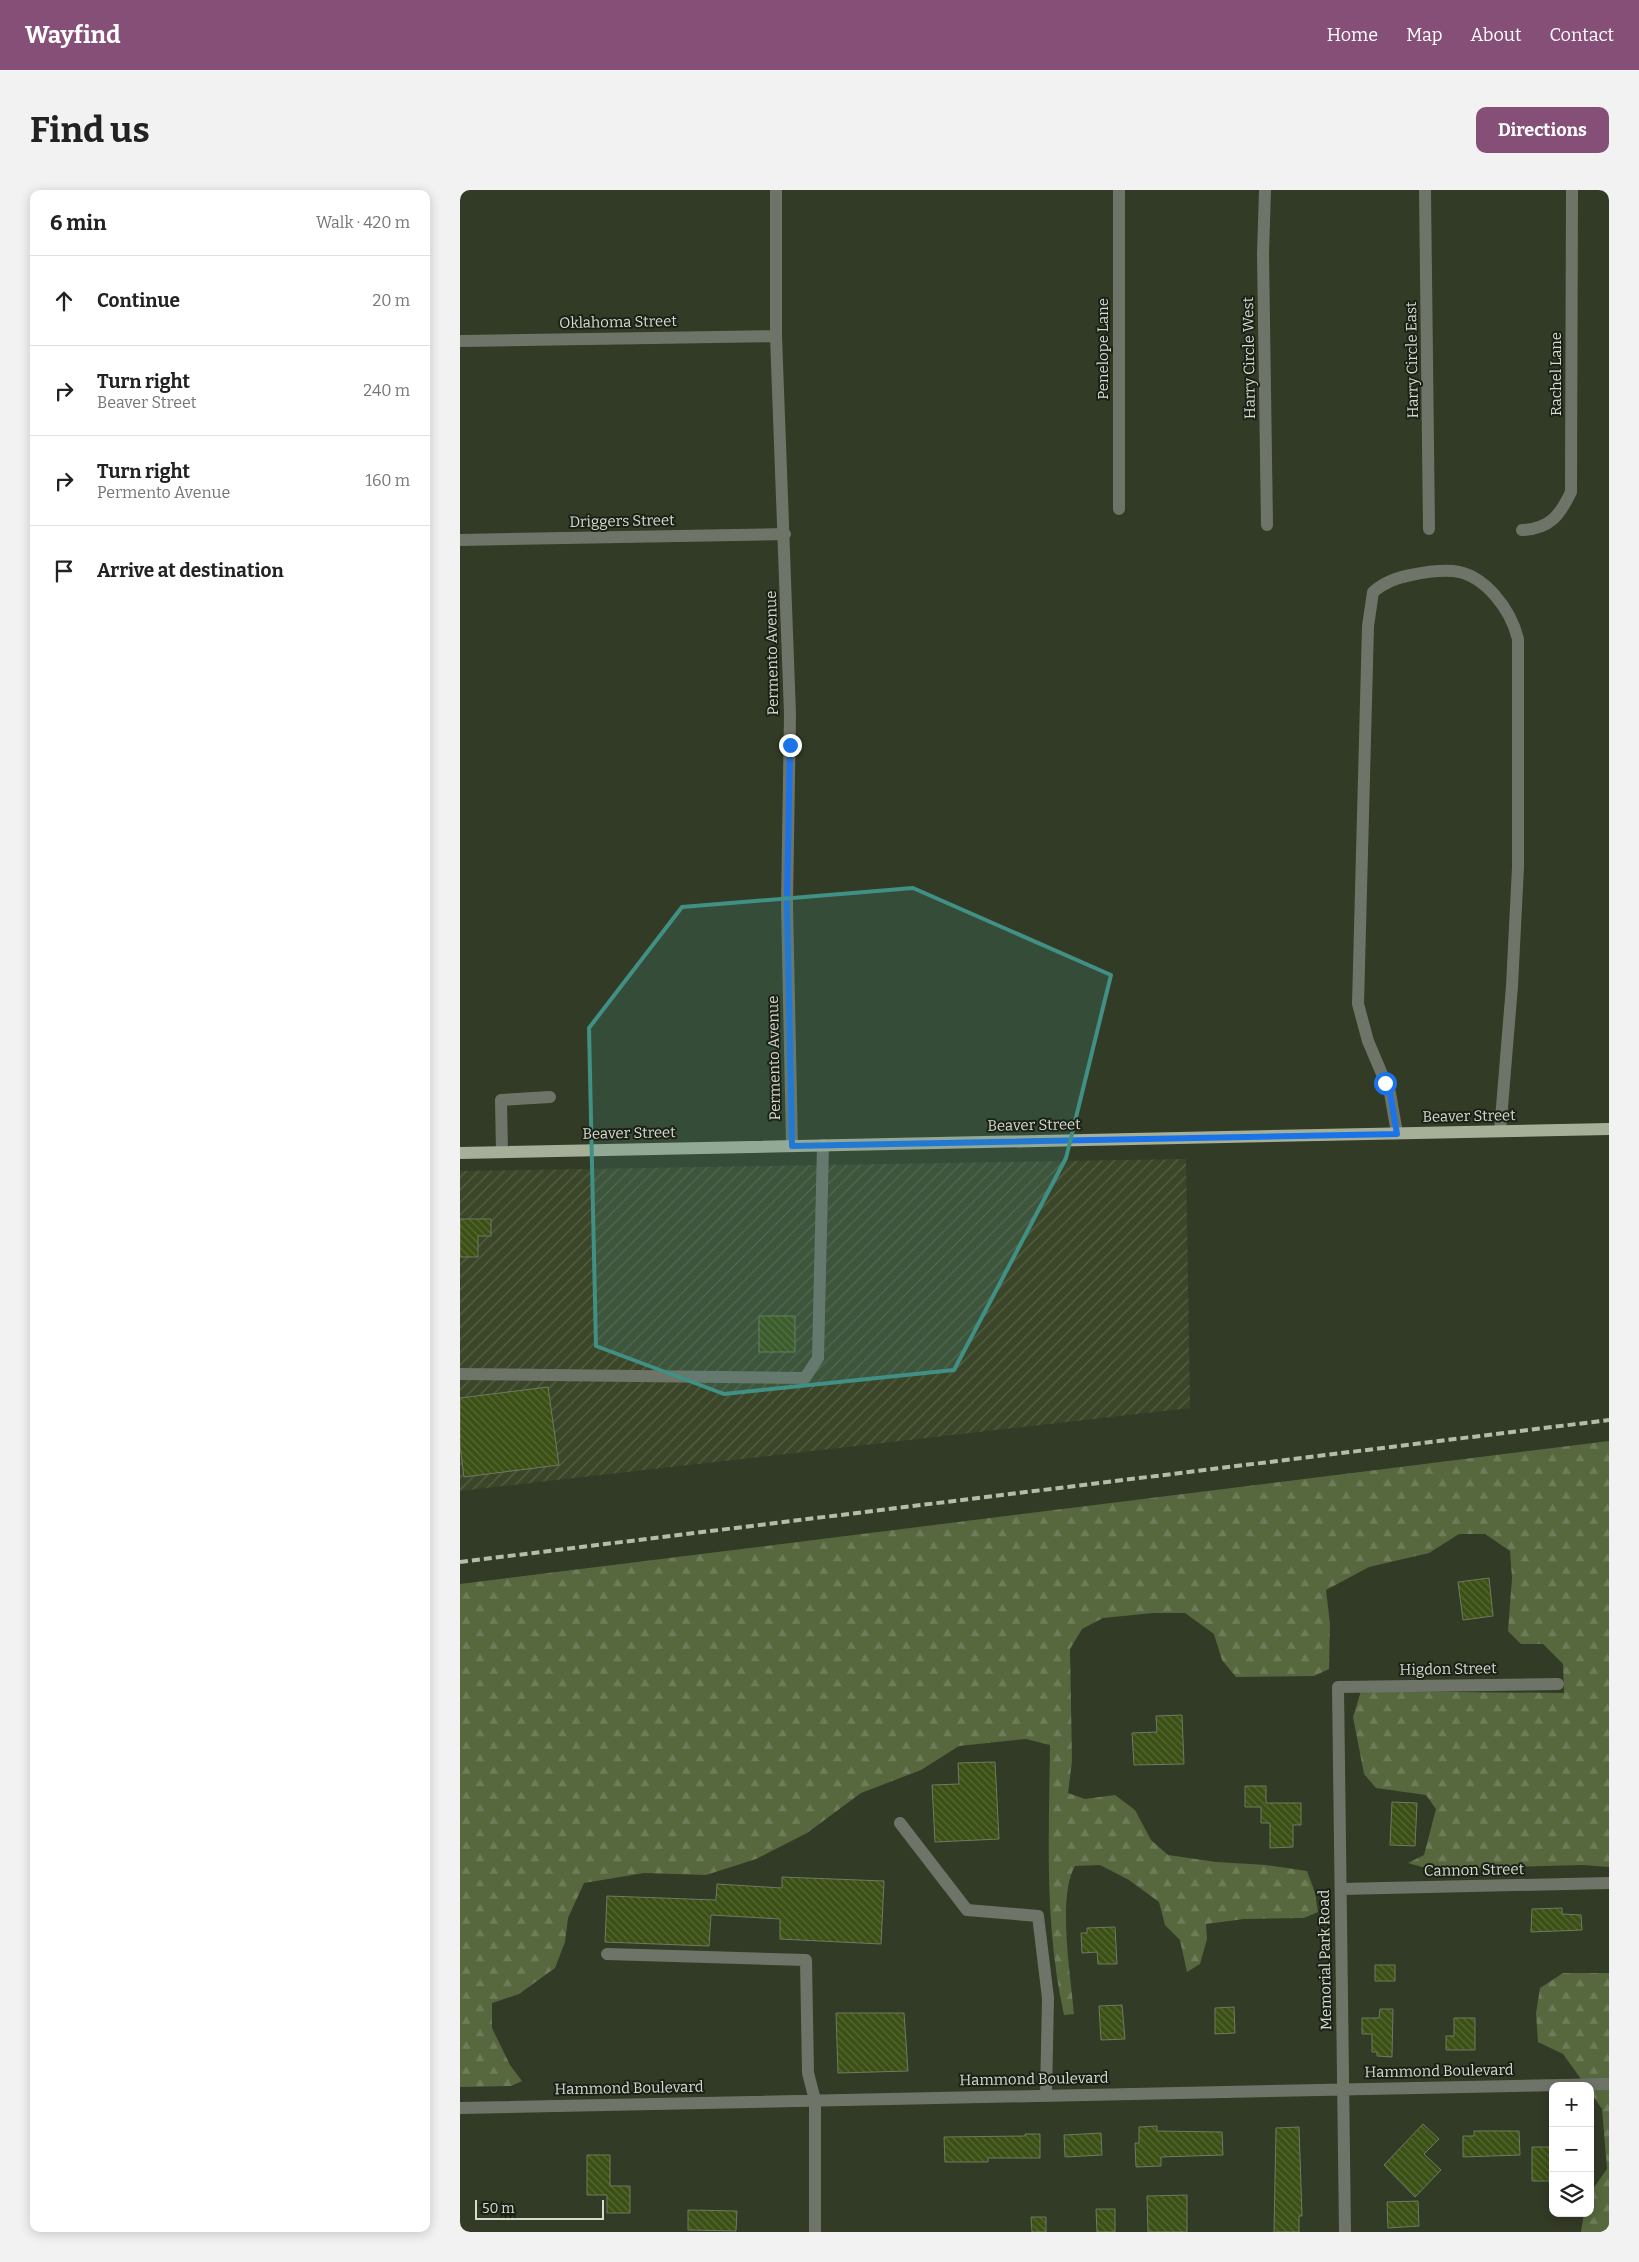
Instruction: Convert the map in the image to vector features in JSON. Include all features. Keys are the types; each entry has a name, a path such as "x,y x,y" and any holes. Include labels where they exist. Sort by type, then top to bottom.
{"main road":[{"name":"Beaver Street","path":"460,1153 1609,1129"}],"street":[{"name":"Permento Avenue","path":"776,190 776,336 785,534 790,714 787,904 792,1146"},
{"name":"Penelope Lane","path":"1119,190 1119,509"},
{"name":"Harry Circle West","path":"1264,190 1263,254 1267,525"},
{"name":"Harry Circle East","path":"1425,190 1429,529"},
{"name":"Rachel Lane","path":"1522,530 1538,529 1550,522 1564,507 1571,492 1572,190"},
{"name":"Oklahoma Street","path":"460,341 776,336"},
{"name":"Driggers Street","path":"460,540 785,534"},
{"path":"1397,1134 1390,1093 1368,1041 1358,1004 1368,626 1373,592 1386,582 1427,571 1454,571 1470,576 1481,584 1508,613 1515,624 1518,639 1518,868 1512,986 1500,1131"},
{"path":"502,1152 501,1100 550,1097"},
{"path":"460,1374 805,1378 818,1358 823,1145"},
{"name":"Higdon Street","path":"1338,1687 1558,1684"},
{"name":"Memorial Park Road","path":"1338,1687 1344,2232"},
{"path":"900,1823 967,1910 1038,1916 1048,1998 1046,2095"},
{"name":"Cannon Street","path":"1340,1889 1609,1883"},
{"path":"607,1954 806,1960 808,2073 814,2100 815,2232"},
{"name":"Hammond Boulevard","path":"460,2108 1609,2084"}],"highlighted area":[{"path":"913,888 1111,975 1066,1158 954,1370 724,1394 596,1346 589,1028 682,907"}],"shaded area":[{"path":"1186,1159 1190,1408 460,1491 460,1171"}],"green space":[{"path":"1609,1441 1609,1867 1583,1865 1429,1869 1408,1863 1424,1855 1436,1809 1426,1795 1376,1788 1364,1774 1353,1717 1361,1691 1564,1693 1563,1664 1543,1644 1521,1644 1508,1631 1512,1578 1510,1551 1485,1534 1459,1534 1429,1553 1369,1567 1326,1590 1330,1624 1329,1669 1314,1676 1236,1677 1222,1660 1214,1634 1185,1613 1153,1613 1103,1618 1082,1629 1070,1649 1072,1761 1068,1793 1085,1799 1115,1795 1135,1810 1151,1840 1168,1855 1307,1871 1315,1893 1318,1912 1304,1918 1244,1919 1206,1924 1207,1939 1200,1964 1187,1972 1180,1940 1165,1925 1159,1902 1129,1880 1100,1865 1075,1866 1070,1879 1066,1916 1068,1959 1074,2014 1064,2015 1053,1947 1049,1880 1050,1745 1026,1739 959,1746 921,1770 861,1793 807,1833 756,1859 706,1875 644,1873 584,1883 568,1918 565,1942 555,1968 519,1994 492,2003 492,2028 510,2065 522,2081 511,2086 460,2087 460,1584"},
{"path":"1563,1973 1609,1973 1609,2232 1581,2232 1583,2217 1594,2217 1594,2187 1607,2169 1602,2109 1594,2098 1594,2082 1583,2082 1563,2054 1538,2042 1536,2013 1540,1988"}],"building":[{"path":"460,1219 491,1219 491,1236 478,1236 478,1257 460,1257"},
{"path":"759,1316 795,1316 795,1352 759,1352"},
{"path":"548,1387 559,1465 464,1477 460,1446 460,1398"},
{"path":"1489,1578 1493,1616 1463,1620 1458,1582"},
{"path":"1182,1715 1184,1764 1134,1765 1132,1733 1157,1732 1156,1716"},
{"path":"995,1762 999,1839 935,1842 932,1785 959,1784 958,1763"},
{"path":"1245,1786 1266,1786 1266,1803 1301,1803 1301,1825 1293,1825 1293,1847 1270,1848 1270,1823 1261,1823 1261,1807 1245,1807"},
{"path":"1392,1802 1417,1803 1415,1846 1390,1845"},
{"path":"782,1877 884,1881 881,1944 780,1939 780,1919 711,1915 709,1946 605,1942 607,1896 716,1900 717,1884 782,1888"},
{"path":"1562,1908 1562,1914 1581,1915 1582,1930 1531,1932 1532,1909"},
{"path":"1115,1927 1117,1964 1098,1964 1097,1952 1082,1953 1081,1933 1087,1933 1087,1928"},
{"path":"1375,1965 1395,1965 1395,1981 1375,1981"},
{"path":"1122,2005 1125,2039 1101,2040 1099,2006"},
{"path":"1234,2007 1235,2033 1215,2034 1215,2008"},
{"path":"1380,2009 1393,2009 1392,2057 1377,2056 1377,2052 1372,2052 1372,2034 1362,2034 1362,2018 1379,2018"},
{"path":"836,2013 904,2013 908,2071 838,2073"},
{"path":"1454,2018 1475,2018 1475,2050 1446,2050 1446,2036 1454,2036"},
{"path":"1423,2124 1439,2139 1424,2154 1441,2170 1415,2197 1384,2165"},
{"path":"1157,2126 1157,2131 1222,2132 1223,2155 1161,2157 1161,2166 1136,2167 1135,2143 1139,2143 1139,2127"},
{"path":"1299,2127 1302,2216 1299,2216 1299,2232 1274,2232 1276,2128"},
{"path":"1474,2131 1519,2131 1520,2155 1463,2157 1463,2136 1474,2136"},
{"path":"1101,2133 1102,2155 1065,2157 1064,2135"},
{"path":"1025,2134 1040,2134 1040,2158 988,2158 988,2162 945,2162 944,2137 1025,2136"},
{"path":"1532,2147 1549,2147 1549,2181 1532,2181"},
{"path":"587,2155 610,2155 610,2186 630,2186 630,2213 607,2213 607,2195 587,2195"},
{"path":"1187,2195 1187,2232 1148,2232 1147,2196"},
{"path":"1418,2201 1419,2226 1388,2228 1387,2202"},
{"path":"1096,2209 1115,2209 1115,2232 1097,2232"},
{"path":"688,2210 737,2211 736,2231 688,2230"},
{"path":"1031,2217 1046,2217 1046,2232 1032,2232"}],"railway":[{"path":"460,1562 1609,1420"}],"route":[{"path":"790,745 787,904 792,1146 1397,1134 1390,1093 1385,1083"}]}
